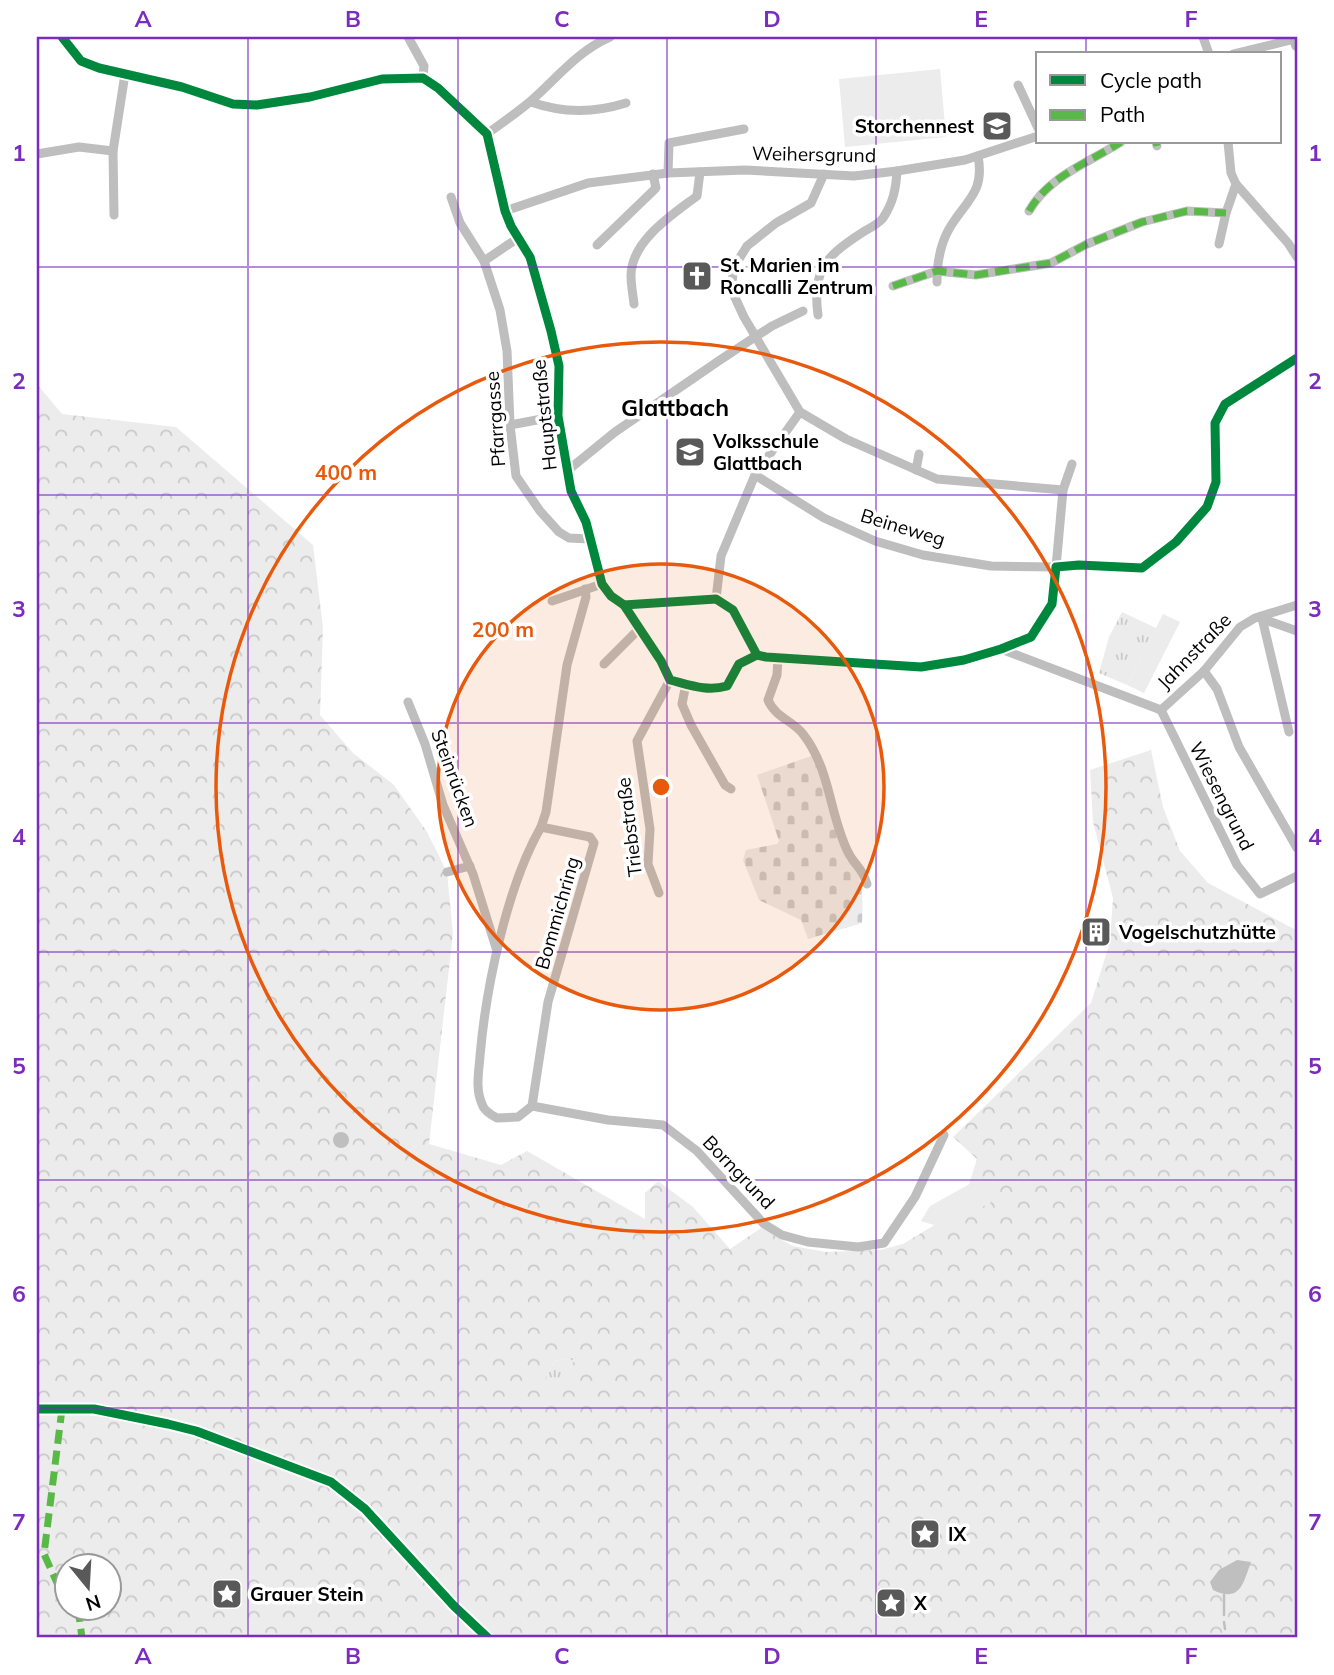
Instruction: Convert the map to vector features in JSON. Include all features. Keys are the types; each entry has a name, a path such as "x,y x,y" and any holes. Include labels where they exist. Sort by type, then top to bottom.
{"street":[{"path":"62,37 81,61 99,68 182,87 233,104 257,105 310,97 382,79 423,78 438,88 488,134 531,102 576,60 610,37"},
{"path":"408,37 424,66 423,78"},
{"path":"1242,52 1296,40"},
{"path":"114,215 113,151 125,74"},
{"path":"1018,85 1036,124"},
{"path":"531,102 548,108 584,111 606,109 626,103"},
{"name":"Weihersgrund","path":"668,173 669,143 744,129"},
{"name":"Hauptstraße","path":"488,134 505,211 530,257 559,366 558,416 567,471 571,491 586,522 602,584"},
{"name":"Weihersgrund","path":"505,211 588,183 653,174 744,170 854,176 940,165 978,156 1036,137"},
{"path":"1029,211 1046,187 1118,144"},
{"path":"1228,144 1231,173 1236,184 1289,243 1297,257"},
{"path":"37,154 79,147 113,151"},
{"path":"937,282 940,254 948,230 977,190 981,172 978,156"},
{"path":"818,315 816,284 823,265 838,249 881,220 896,193 897,171"},
{"path":"634,304 631,274 638,251 665,220 697,196 700,172"},
{"path":"597,245 656,188 653,174"},
{"path":"824,174 811,202 776,222 747,246 733,268 732,291 744,317 800,412 846,439 937,479 1063,490"},
{"path":"1219,244 1236,184"},
{"name":"Pfarrgasse","path":"451,197 460,223 484,261 500,310 507,351 510,425 516,476 540,511 559,532 569,538 589,539"},
{"path":"893,286 937,271 976,275 1039,265 1142,222 1187,211 1226,213"},
{"path":"484,261 518,238"},
{"path":"567,471 615,432 756,337 803,311"},
{"path":"1056,567 1079,565 1142,568 1176,542 1207,507 1216,482 1215,423 1225,404 1297,358"},
{"path":"716,599 721,556 755,475 800,412"},
{"name":"Hauptstraße","path":"510,425 558,416"},
{"path":"916,470 919,454"},
{"path":"552,600 602,584 611,596 624,605 670,680 714,690 727,686 739,664 757,655 921,667 954,662 1001,649 1031,637 1052,604 1063,490 1072,464"},
{"name":"Beineweg","path":"755,475 824,518 875,541 923,555 991,566 1056,567"},
{"path":"532,1106 518,1117 509,1119 497,1118 482,1105 478,1083 482,1029 497,950 520,876 546,812 567,665 586,597 585,590"},
{"path":"624,605 716,599 733,610 757,655"},
{"name":"Jahnstraße","path":"1001,649 1161,710 1204,671 1240,627 1297,605"},
{"path":"1259,618 1297,631"},
{"path":"1259,618 1289,732"},
{"path":"604,664 639,629"},
{"path":"778,658 777,676 768,701 772,709 802,732 813,750 828,783 848,853 863,870 867,884"},
{"path":"1204,671 1217,689 1239,747 1297,848"},
{"name":"Triebstraße","path":"659,893 648,864 650,829 637,741 670,680"},
{"path":"686,684 682,704 725,785 731,789"},
{"name":"Steinrücken","path":"408,702 425,744 443,805 470,866 497,950"},
{"name":"Wiesengrund","path":"1161,710 1237,865 1260,894 1297,876"},
{"name":"Bommichring","path":"532,1106 548,1002 594,843 590,836 541,827"},
{"path":"447,872 470,866"},
{"name":"Borngrund","path":"532,1106 608,1120 663,1125 697,1151 764,1224 782,1236 808,1242 858,1247 884,1243 915,1197 944,1135"}],"green space":[{"path":"940,69 946,137 845,147 839,79"},
{"path":"37,384 62,414 176,427 313,545 323,628 320,715 353,753 394,785 427,832 447,872 453,934 429,1144 501,1165 527,1151 645,1219 645,1193 658,1181 693,1207 730,1249 761,1228 793,1246 826,1252 880,1250 903,1244 961,1209 977,1159 953,1137 1091,1003 1110,942 1113,898 1093,822 1090,770 1151,750 1163,807 1180,851 1208,883 1294,929 1297,926 1297,1638 37,1638","holes":["576,1357 564,1380 553,1387 545,1381 554,1361"]},
{"path":"1122,612 1156,628 1127,685 1099,673 1109,637"},
{"path":"1163,614 1180,622 1144,693 1127,685"},
{"path":"814,755 847,861 852,860 858,874 862,890 862,923 808,939 801,920 759,900 743,860 746,850 777,844 779,841 757,775"},
{"path":"977,1180 991,1203 937,1226 921,1221 930,1206"},
{"path":"576,1357 564,1381 553,1388 545,1381 554,1361"}],"shaded area":[{"path":"338,1132 344,1132 349,1140 347,1146 338,1148 333,1143 333,1137"},
{"path":"1237,1560 1251,1562 1239,1589 1229,1594 1213,1590 1210,1582 1219,1570"}],"waterway":[{"name":"Glattbach","path":"1224,1595 1224,1615"},
{"name":"Glattbach","path":"1224,1622 1225,1629"}],"marked path":[{"path":"1029,211 1037,199 1058,179 1117,144"},
{"path":"893,286 937,271 976,275 1051,263 1087,244 1142,222 1187,211 1226,213"},
{"path":"52,1572 44,1554 62,1409"},
{"path":"80,1622 82,1638"}],"cycle path":[{"path":"62,37 81,61 99,68 182,87 233,104 257,105 310,97 382,79 423,78 438,88 487,134 505,211 530,257 559,366 558,416 571,491 586,522 602,584 611,596 624,605 661,661 670,680 705,688 727,686 739,664 757,655"},
{"path":"624,605 716,599 733,610 757,655 766,657 921,667 964,660 1001,649 1031,637 1052,604 1056,567 1079,565 1142,568 1176,542 1207,507 1216,482 1215,423 1225,404 1297,358"},
{"path":"37,1409 94,1409 168,1424 196,1431 331,1482 365,1509 454,1606 488,1638"}],"place":[{"name":"Storchennest","path":"997,126"},
{"name":"St. Marien im Roncalli Zentrum","path":"697,276"},
{"name":"Volksschule Glattbach","path":"690,452"},
{"name":"Vogelschutzhütte","path":"1096,932"},
{"name":"IX","path":"925,1534"},
{"name":"Grauer Stein","path":"227,1594"},
{"name":"X","path":"891,1603"}],"district":[{"name":"Glattbach","path":"675,408"}]}
